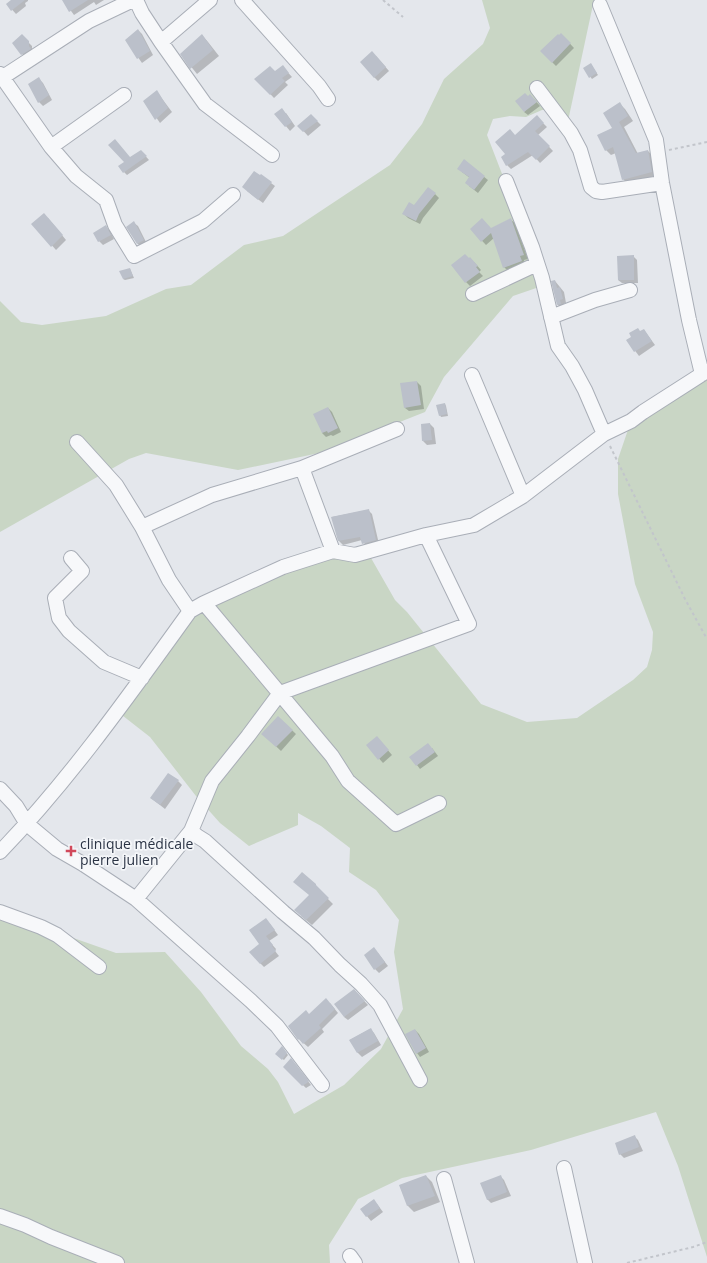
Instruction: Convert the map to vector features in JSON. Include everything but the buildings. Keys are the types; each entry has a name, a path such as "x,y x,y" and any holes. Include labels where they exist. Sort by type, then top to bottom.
{"street":[{"path":"133,0 89,21 1,76 51,147 76,176 106,200 115,225 134,256 204,221 233,195"},
{"path":"136,0 142,13 161,42 205,104 272,156"},
{"path":"161,42 210,0"},
{"path":"242,0 319,86 328,99"},
{"path":"0,852 27,824 110,721 190,611 282,567 333,550 355,555 474,525 523,496 604,434 631,421 705,372 689,320 662,183 656,140 600,5"},
{"path":"537,88 571,133 580,150 592,187 596,191 602,192 662,183"},
{"path":"51,147 124,95"},
{"path":"506,181 538,264 558,346 582,384 604,434"},
{"path":"473,294 538,264"},
{"path":"551,317 594,300 630,290"},
{"path":"472,375 523,496"},
{"path":"142,528 212,495 302,468 397,429"},
{"path":"77,442 116,485 142,528 169,580 190,611"},
{"path":"302,468 333,550"},
{"path":"136,900 191,831 212,781 248,736 280,692 469,624 426,536"},
{"path":"71,558 82,571 55,598 59,618 68,631 104,662 142,678"},
{"path":"204,603 332,756 348,781 396,824 439,803"},
{"path":"0,789 16,806 27,824 57,849 83,864 136,900 277,1026 322,1085"},
{"path":"191,831 205,841 314,938 361,984 380,1005 420,1080"},
{"path":"0,912 41,926 99,967"},
{"path":"564,1168 585,1263"},
{"path":"444,1179 467,1263"},
{"path":"0,1216 117,1263"}],"path":[{"path":"383,0 403,18"},
{"path":"658,152 707,142"},
{"path":"604,434 707,639"},
{"path":"627,1263 693,1247 707,1242"}],"green space":[{"path":"482,0 594,0 568,121 558,110 542,110 526,117 510,116 493,119 487,135 545,285 513,296 444,377 425,412 324,452 238,470 146,453 129,459 0,532 0,301 21,322 42,325 106,316 166,289 191,285 244,245 283,236 390,165 422,124 444,79 483,44 490,28"},
{"path":"707,371 707,1257 678,1166 656,1112 531,1150 402,1178 358,1199 329,1245 330,1263 0,1263 0,918 45,928 116,953 165,952 201,992 241,1046 268,1069 278,1082 294,1114 344,1085 381,1049 403,1009 394,952 399,920 376,890 349,872 350,848 321,826 298,813 298,825 249,846 220,823 196,796 150,737 118,712 174,627 224,589 335,557 371,558 395,600 407,612 481,704 527,722 577,718 633,680 647,667 652,650 653,632 635,584 618,494 618,459 631,421"}],"place":[{"name":"clinique médicale pierre julien","path":"71,851"}]}
